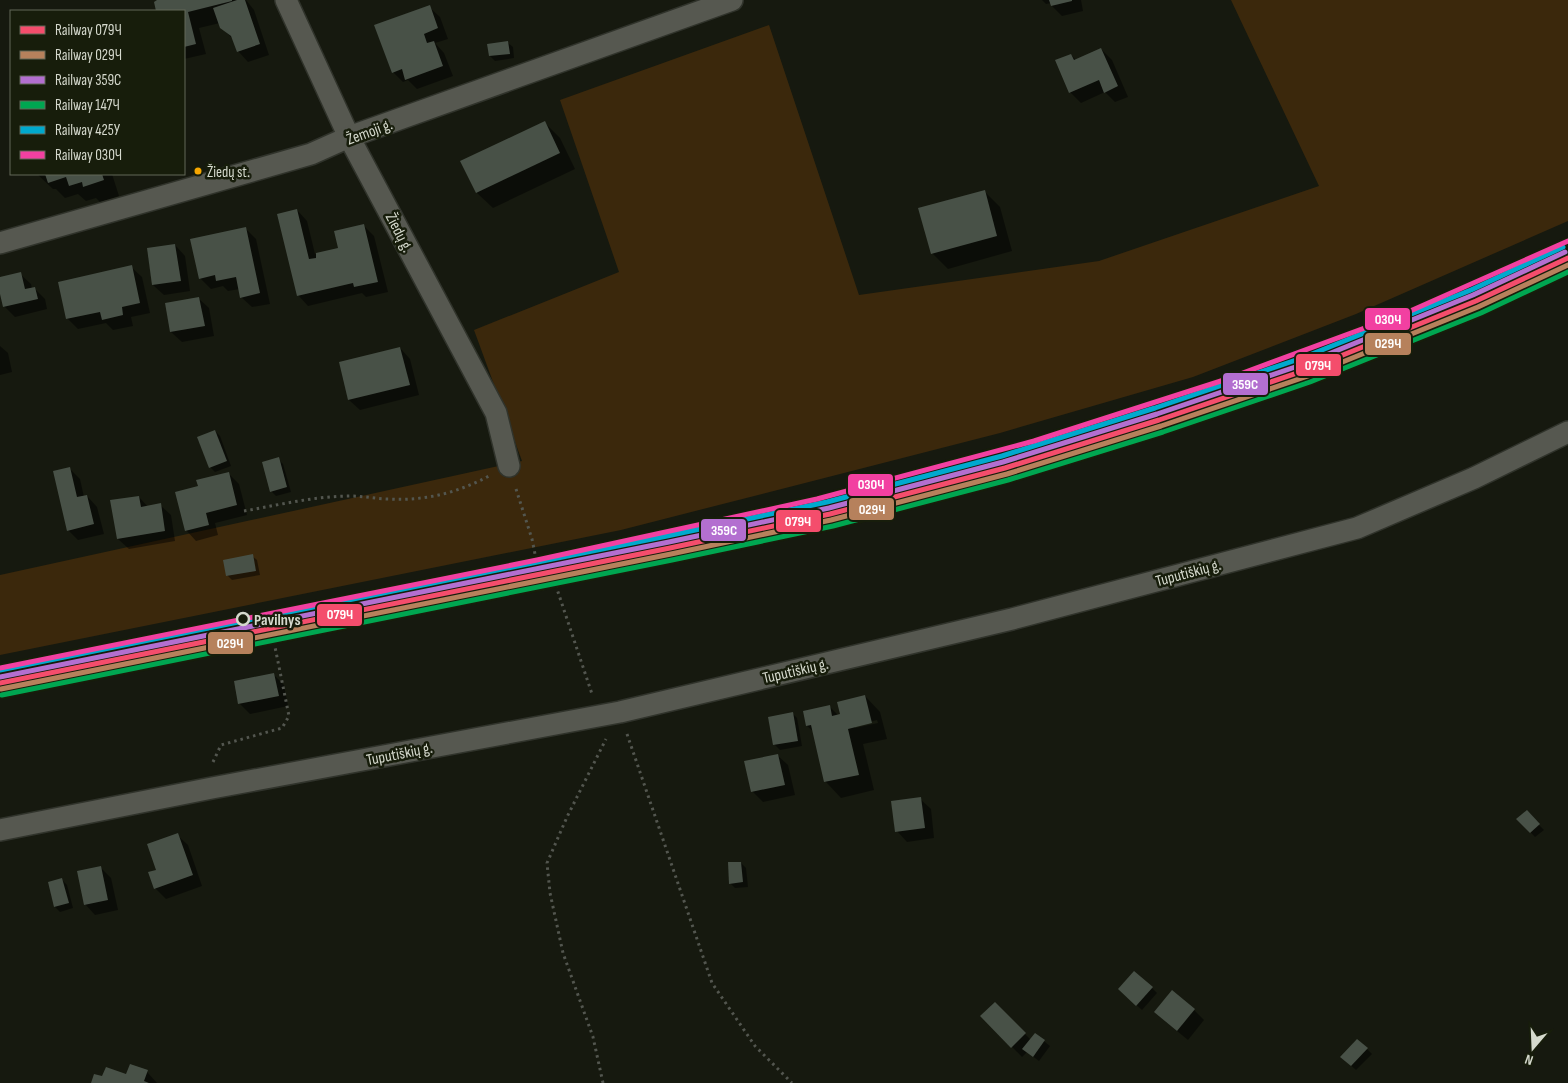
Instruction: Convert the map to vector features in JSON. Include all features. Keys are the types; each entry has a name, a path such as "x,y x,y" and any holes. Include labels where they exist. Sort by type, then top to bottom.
{"street":[{"name":"Žiedų g.","path":"286,0 349,137 496,413 509,466"},
{"name":"Žemoji g.","path":"0,243 311,154 349,137 732,0"},
{"name":"Tuputiškių g.","path":"0,830 212,788 620,712 1012,619 1357,528 1474,478 1568,432"}],"path":[{"path":"244,511 318,499 350,496 423,499 448,494 475,484 509,466 532,539 542,589 556,586 599,716"},
{"path":"212,788 213,759 221,745 282,728 289,716 276,647"},
{"path":"603,1083 593,1037 563,953 550,893 547,863 567,817 620,712"},
{"path":"620,712 712,983 755,1046 792,1083"}],"shaded area":[{"path":"1231,0 1568,0 1568,221 1356,314 1193,377 1000,433 621,530 0,655 0,575 522,461 474,330 619,272 560,100 769,25 859,295 1099,261 1319,186"}],"building":[{"path":"157,0 232,0 188,12 196,44 185,47 185,10 156,10 154,2"},
{"path":"237,0 245,0 260,44 237,52 231,36 220,28 213,8"},
{"path":"1049,0 1072,0 1072,1 1051,6"},
{"path":"430,5 438,28 424,34 427,43 434,41 443,66 405,80 402,69 392,73 374,25"},
{"path":"508,41 510,54 489,56 487,44"},
{"path":"1101,48 1118,86 1104,93 1099,80 1069,93 1055,60 1071,54 1074,60"},
{"path":"545,121 560,153 476,193 460,161"},
{"path":"45,175 102,175 104,180 83,187 82,182 69,186 66,177 48,183"},
{"path":"985,190 997,236 931,254 918,208"},
{"path":"297,209 309,259 316,258 316,253 338,248 334,231 364,224 378,282 354,287 353,283 297,296 277,214"},
{"path":"246,227 260,293 240,298 236,277 216,281 215,275 199,279 190,239"},
{"path":"175,244 181,281 152,285 147,248"},
{"path":"132,265 140,303 122,307 123,315 102,320 100,312 66,319 58,282"},
{"path":"21,272 25,289 35,287 38,299 3,307 0,294 0,277"},
{"path":"199,297 205,326 170,332 165,303"},
{"path":"400,347 410,385 348,400 339,362"},
{"path":"215,430 227,461 209,468 197,437"},
{"path":"279,457 287,487 270,492 262,462"},
{"path":"70,467 77,497 87,495 94,524 67,531 53,471"},
{"path":"229,472 237,505 206,513 209,525 185,531 175,492 198,486 196,480"},
{"path":"139,496 141,507 161,503 165,531 117,539 110,500"},
{"path":"253,554 256,571 226,576 223,560"},
{"path":"274,673 279,696 238,704 234,681"},
{"path":"865,695 872,723 848,729 859,775 824,782 811,725 806,726 803,711 830,705 832,716 840,714 837,702"},
{"path":"793,712 798,741 773,745 768,717"},
{"path":"778,754 785,785 751,792 744,761"},
{"path":"921,797 925,828 895,832 891,801"},
{"path":"1527,810 1540,824 1530,833 1516,819"},
{"path":"178,833 193,875 154,889 148,872 156,870 147,844"},
{"path":"728,862 741,862 743,882 729,884"},
{"path":"101,866 108,900 84,905 77,871"},
{"path":"62,878 69,903 54,907 48,882"},
{"path":"1134,971 1153,987 1136,1006 1118,989"},
{"path":"1172,990 1195,1009 1177,1031 1154,1012"},
{"path":"995,1002 1026,1033 1011,1048 980,1016"},
{"path":"1035,1033 1045,1040 1033,1057 1022,1049"},
{"path":"1357,1039 1368,1048 1351,1066 1340,1057"},
{"path":"130,1064 148,1070 144,1081 149,1083 91,1083 94,1074 102,1076 106,1067 126,1074"}],"rail line":[{"name":"030Ч","path":"0,668 537,560 817,499 1034,441 1224,380 1408,312 1568,241"},
{"name":"425У","path":"0,670 827,502 1002,456 1155,408 1302,358 1471,290 1563,247"},
{"name":"359С","path":"0,677 829,508 1003,462 1157,414 1304,364 1473,295 1565,252"},
{"name":"079Ч","path":"0,683 830,514 1005,468 1159,420 1306,370 1476,301 1568,258"},
{"name":"029Ч","path":"1,689 831,520 1007,474 1161,426 1308,376 1478,307 1568,265"},
{"name":"147Ч","path":"2,695 833,526 1008,480 1163,432 1310,382 1481,313 1568,272"}],"place":[{"name":"Žiedų st.","path":"198,171"},
{"name":"Pavilnys","path":"243,619"}]}
